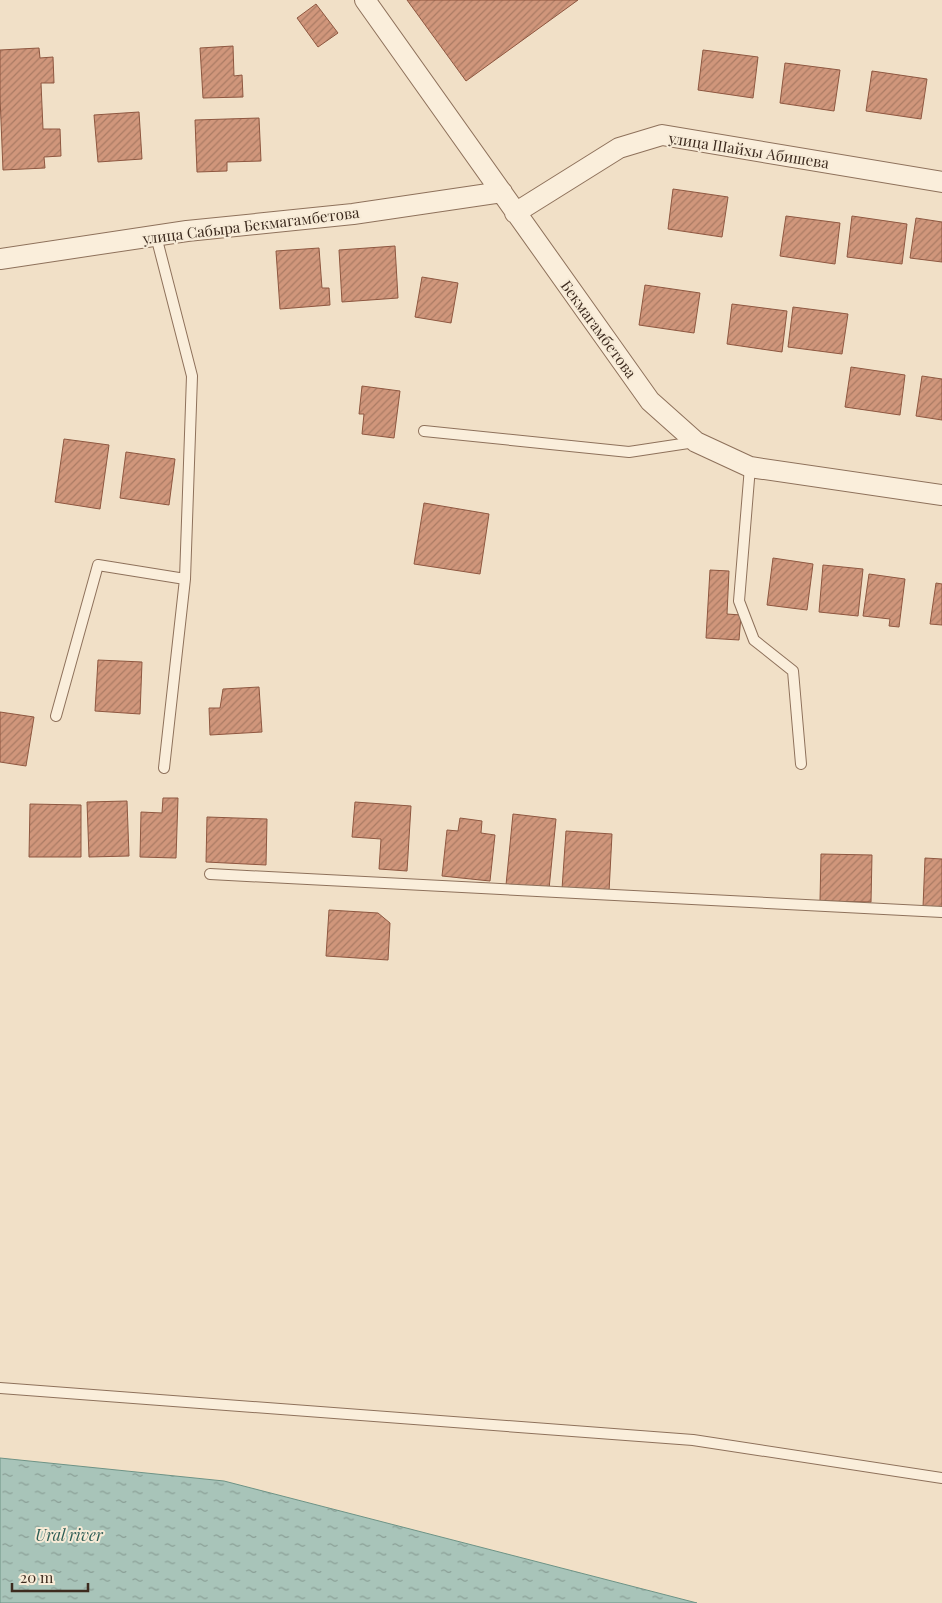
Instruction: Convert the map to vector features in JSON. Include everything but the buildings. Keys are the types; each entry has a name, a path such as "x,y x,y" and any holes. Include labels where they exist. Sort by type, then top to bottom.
{"street":[{"name":"Бекмагамбетова","path":"365,0 650,401 696,442 750,466 942,495"},
{"name":"улица Шайхы Абишева","path":"515,213 619,148 662,136 942,182"},
{"name":"улица Сабыра Бекмагамбетова","path":"0,258 156,236 353,214 502,192"}],"lane":[{"path":"156,236 192,376 185,579 164,768"},
{"path":"424,432 628,452 696,442"},
{"path":"750,466 739,601 754,640 793,671 801,764"},
{"path":"56,716 98,566 185,579"},
{"path":"210,874 942,912"},
{"path":"0,1388 693,1440 942,1478"}],"water":[{"name":"Ural river","path":"0,1458 224,1481 697,1603 0,1603"}]}
